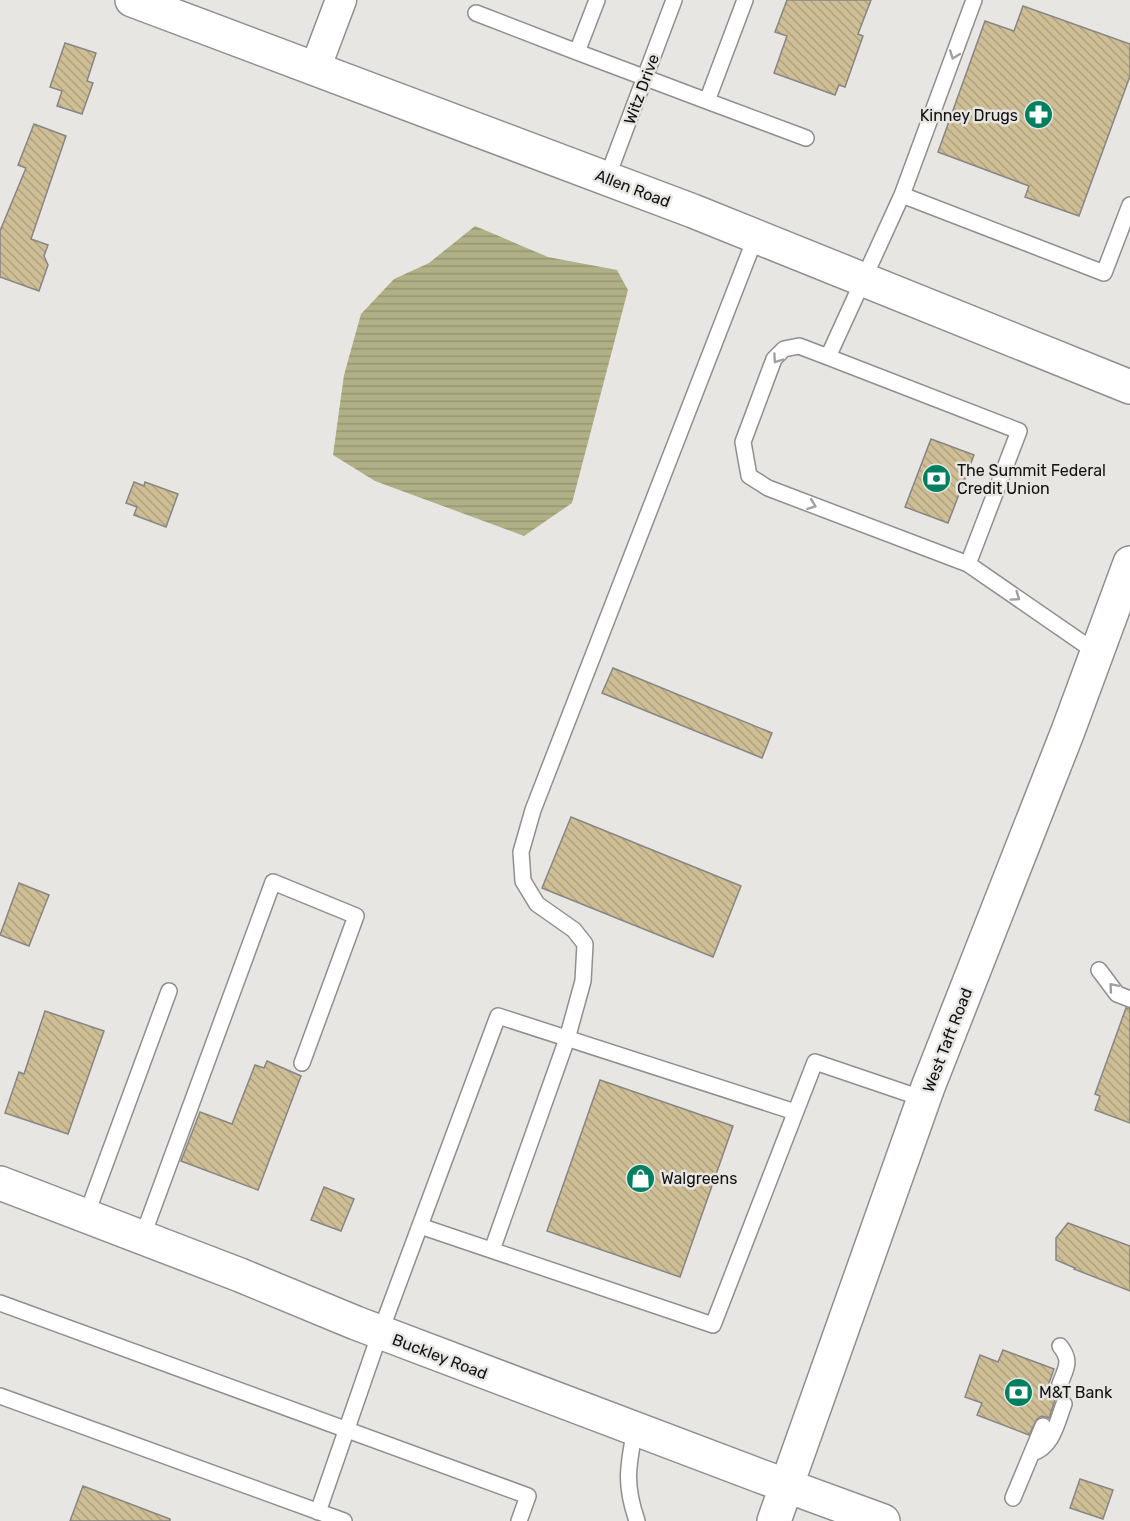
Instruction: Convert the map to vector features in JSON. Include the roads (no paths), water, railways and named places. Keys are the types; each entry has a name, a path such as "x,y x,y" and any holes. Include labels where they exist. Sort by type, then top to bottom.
{"street":[{"name":"Allen Road","path":"132,0 607,178 1130,387"},
{"path":"315,69 341,0"},
{"name":"West Taft Road","path":"774,1521 788,1487 924,1099 1130,563"},
{"name":"Buckley Road","path":"0,1183 380,1333 883,1521"}],"lane":[{"path":"577,52 597,0"},
{"name":"Witz Drive","path":"607,178 674,0"},
{"path":"707,101 745,0"},
{"path":"828,357 902,195 974,0"},
{"path":"476,13 806,138"},
{"path":"902,195 1104,273 1130,205"},
{"path":"492,1250 567,1039 583,981 585,944 574,930 537,904 523,881 521,852 533,810 756,236"},
{"path":"968,564 1018,431 799,346 784,349 774,359 743,442 749,476 768,488 968,564 1097,653"},
{"path":"142,1238 273,882 356,916 302,1063"},
{"path":"1099,970 1117,994 1130,999"},
{"path":"86,1216 169,991"},
{"path":"318,1512 380,1333 498,1016 795,1112"},
{"path":"420,1226 713,1324 815,1062 924,1099"},
{"path":"0,1302 528,1496 519,1521"},
{"path":"1060,1346 1068,1361 1065,1386"},
{"path":"0,1396 344,1521"},
{"path":"1032,1453 1045,1446 1052,1435 1064,1404"},
{"path":"1013,1498 1043,1426"},
{"path":"635,1429 627,1472 630,1502 637,1521"}],"place":[{"name":"Kinney Drugs","path":"1039,115"},
{"name":"The Summit Federal Credit Union","path":"936,479"},
{"name":"Walgreens","path":"640,1178"},
{"name":"M&T Bank","path":"1018,1392"}]}
